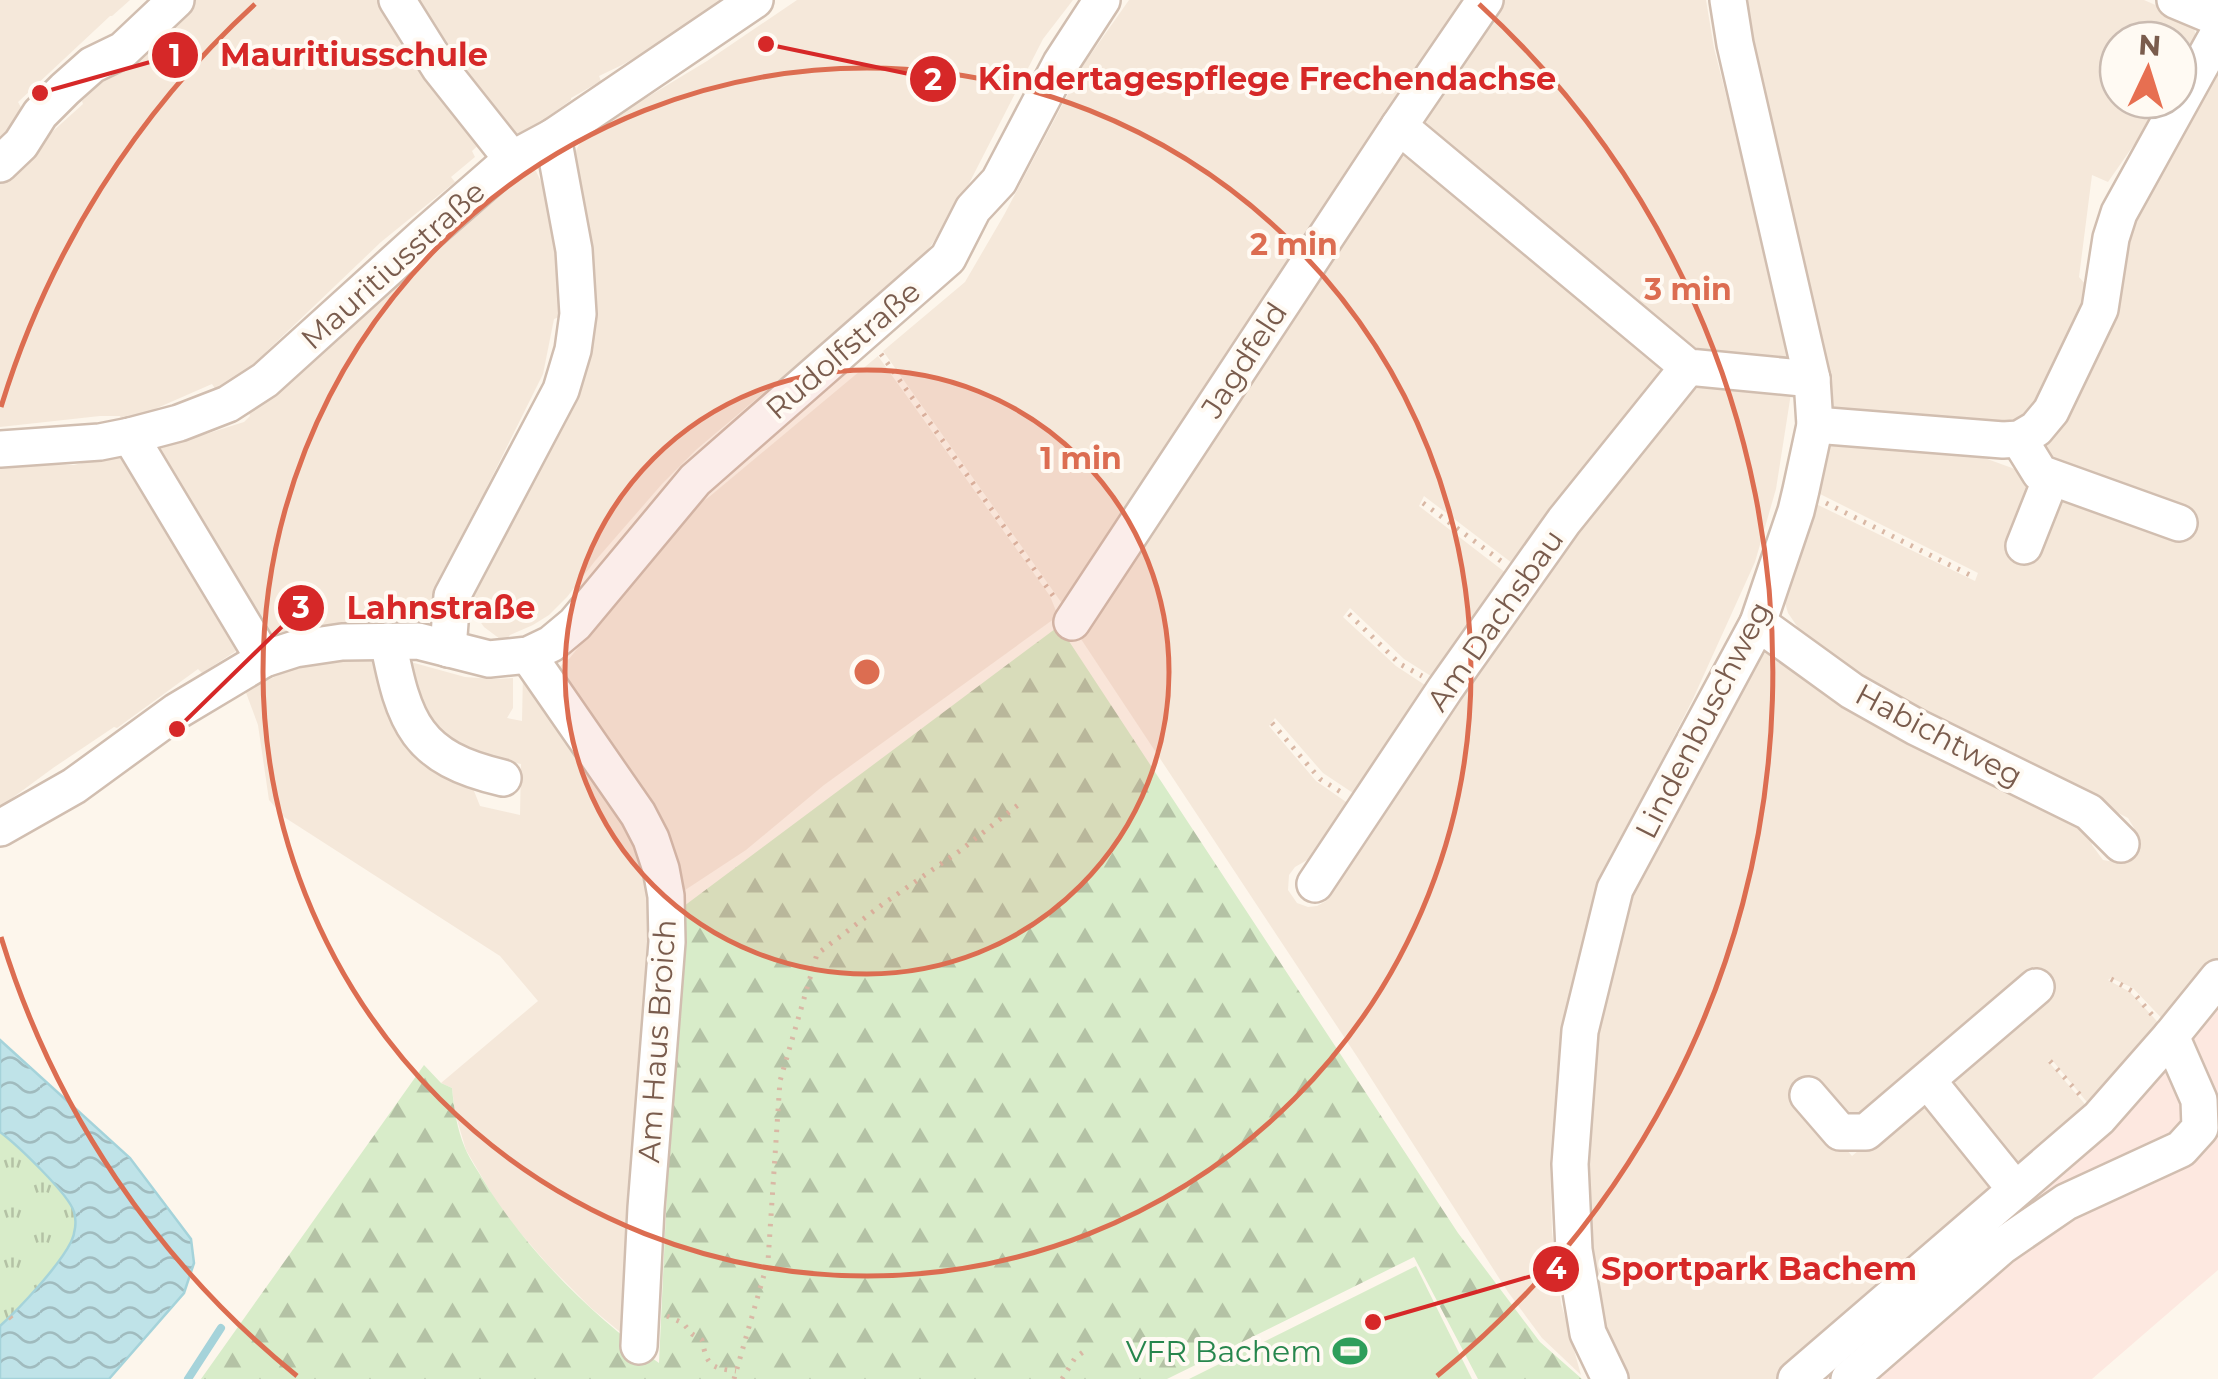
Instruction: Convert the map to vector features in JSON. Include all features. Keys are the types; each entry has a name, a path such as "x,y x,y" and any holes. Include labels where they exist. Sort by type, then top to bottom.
{"street":[{"path":"0,164 21,144 40,114 66,89 92,65 123,50 176,0"},
{"path":"397,0 439,67 512,159"},
{"name":"Mauritiusstraße","path":"0,449 100,442 179,423 228,404 265,380 512,159 553,137 756,0"},
{"name":"Rudolfstraße","path":"528,655 552,644 576,624 696,480 948,258 973,209 1000,181 1061,64 1102,0"},
{"name":"Jagdfeld","path":"1072,622 1485,0"},
{"name":"Lindenbuschweg","path":"1610,1379 1588,1333 1574,1250 1570,1164 1580,1031 1616,890 1758,624 1796,511 1815,426 1812,379 1728,0"},
{"path":"2174,0 2218,18"},
{"path":"1815,426 2003,440 2020,439 2036,429 2051,411 2100,310 2111,238 2119,213 2218,34"},
{"path":"1399,126 1688,367 1812,379"},
{"path":"448,649 452,596 561,390 573,350 578,314 576,265 553,137"},
{"name":"Am Dachsbau","path":"1315,884 1564,522 1688,367"},
{"path":"130,436 264,658"},
{"path":"2020,439 2040,473 2179,523"},
{"path":"2024,546 2051,478"},
{"name":"Habichtweg","path":"1758,624 1852,692 2089,812 2121,844"},
{"path":"388,641 404,709 413,728 452,763 503,778"},
{"path":"0,828 74,786 177,712 264,658 342,642 388,641 418,641 489,659 528,655"},
{"name":"Am Haus Broich","path":"528,655 638,814 651,839 666,896 639,1346"},
{"path":"1796,1379 2100,1118 2218,978"},
{"path":"1808,1095 1840,1132 1866,1132 2036,988"},
{"path":"1849,1379 2002,1246 2066,1202 2181,1149 2200,1128 2200,1100 2171,1036"},
{"path":"1928,1081 2015,1189"}],"path":[{"path":"864,331 1072,622"},
{"path":"1800,490 1972,576"},
{"path":"1423,503 1524,578"},
{"path":"1348,614 1400,664 1445,690"},
{"path":"1272,723 1320,779 1367,807"},
{"path":"641,1306 656,1308 683,1323 702,1340 705,1357 713,1366 735,1375 768,1261 780,1081 817,954 1018,805"},
{"path":"2111,979 2132,991 2171,1036"},
{"path":"2050,1061 2100,1118"},
{"path":"10,1318 16,1324"},
{"path":"1062,1379 1075,1358 1087,1350"}],"shaded area":[{"path":"0,0 130,0 18,102 27,118 0,143"},
{"path":"194,0 388,0 484,140 472,151 475,157 451,177 455,182 381,242 267,351 260,363 216,390 212,384 148,412 121,419 100,416 0,427 0,179 83,104 98,82 193,5"},
{"path":"416,0 732,0 599,76 601,81 571,98 513,142 453,69"},
{"path":"797,0 1073,0 1043,39 956,209 923,257 697,449 549,615 504,642 484,627 466,602 570,388 570,164 587,127 623,104 636,104"},
{"path":"1129,0 1469,0 1066,601 1061,602 883,351 965,282 1084,64"},
{"path":"1497,0 1706,0 1788,363 1691,350 1413,124"},
{"path":"1741,0 2144,0 2187,20 2098,20 2098,120 2151,120 2108,182 2092,175 2079,277 2090,297 2030,415 2009,426 1830,411 1828,381 1801,246"},
{"path":"2218,60 2218,965 2170,1027 2133,988 2108,980 2130,992 2167,1032 2091,1107 2052,1060 2048,1061 2090,1110 2017,1167 1948,1092 1916,1103 1924,1102 1997,1185 1782,1379 1626,1379 1613,1355 1603,1320 1589,1220 1588,1165 1597,1033 1631,900 1749,663 1769,651 2089,828 2092,845 2103,860 2120,863 2134,854 2137,845 2128,818 1875,690 1803,635 1788,613 1782,592 1814,503 1975,581 1978,573 1816,492 1824,443 1968,452 2042,479 2051,470 2043,453 2117,307 2124,250 2141,199 2185,120 2198,120 2198,96","holes":["1801,1098 1862,1121 1915,1103 1852,1156"]},
{"path":"1400,143 1659,355 1661,377 1550,507 1512,563 1424,496 1419,506 1506,573 1434,678 1404,659 1350,608 1343,617 1396,666 1428,687 1356,795 1323,773 1275,718 1269,726 1316,781 1349,804 1316,855 1289,875 1288,890 1297,903 1308,907 1326,901 1568,523 1680,392 1704,379 1792,387 1776,489 1755,562 1692,701 1597,886 1561,1028 1550,1159 1552,1232 1561,1303 1581,1375 1542,1338 1508,1292 1079,636 1260,370"},
{"path":"527,168 536,171 549,199 561,265 559,317 554,319 543,374 486,496 465,529 467,544 435,610 430,616 414,619 412,613 256,636 152,451 244,422 250,416 248,408 411,263"},
{"path":"878,356 1050,596 1058,616 824,785 746,850 676,896 547,677 569,659 687,512"},
{"path":"132,455 247,644 202,673 198,669 0,807 0,462 74,465"},
{"path":"371,656 380,664 397,720 416,746 472,786 480,806 520,815 521,764 454,750 434,736 412,706 401,666 407,661 465,677 513,678 513,708 507,718 522,721 523,672 630,814 646,847 659,894 661,948 647,1091 631,1341 549,1266 503,1213 466,1150 452,1088 441,1083 538,1001 500,956 284,817 269,800 258,725 245,690 292,669"},
{"path":"2218,998 2218,1270 2092,1379 1816,1379"}],"green space":[{"path":"1059,626 1458,1233 1540,1342 1582,1379 1478,1379 1414,1257 1167,1379 201,1379 424,1065 441,1083 452,1088 467,1152 520,1232 586,1304 659,1363 680,909"},
{"path":"0,1132 63,1194 74,1212 75,1223 71,1242 58,1263 0,1326"},
{"path":"1416,1266 1472,1379 1189,1379"}],"water":[{"path":"0,1040 130,1158 191,1239 194,1263 184,1293 109,1379 0,1379 0,1326 58,1263 71,1242 75,1223 74,1212 63,1194 0,1132"}],"waterway":[{"path":"188,1379 221,1328"}],"place":[{"name":"Kindertagespflege Frechendachse","path":"766,44"},
{"name":"Mauritiusschule","path":"40,93"},
{"name":"Lahnstraße","path":"177,729"},
{"name":"Sportpark Bachem","path":"1373,1322"},
{"name":"VFR Bachem","path":"1350,1351"}]}
